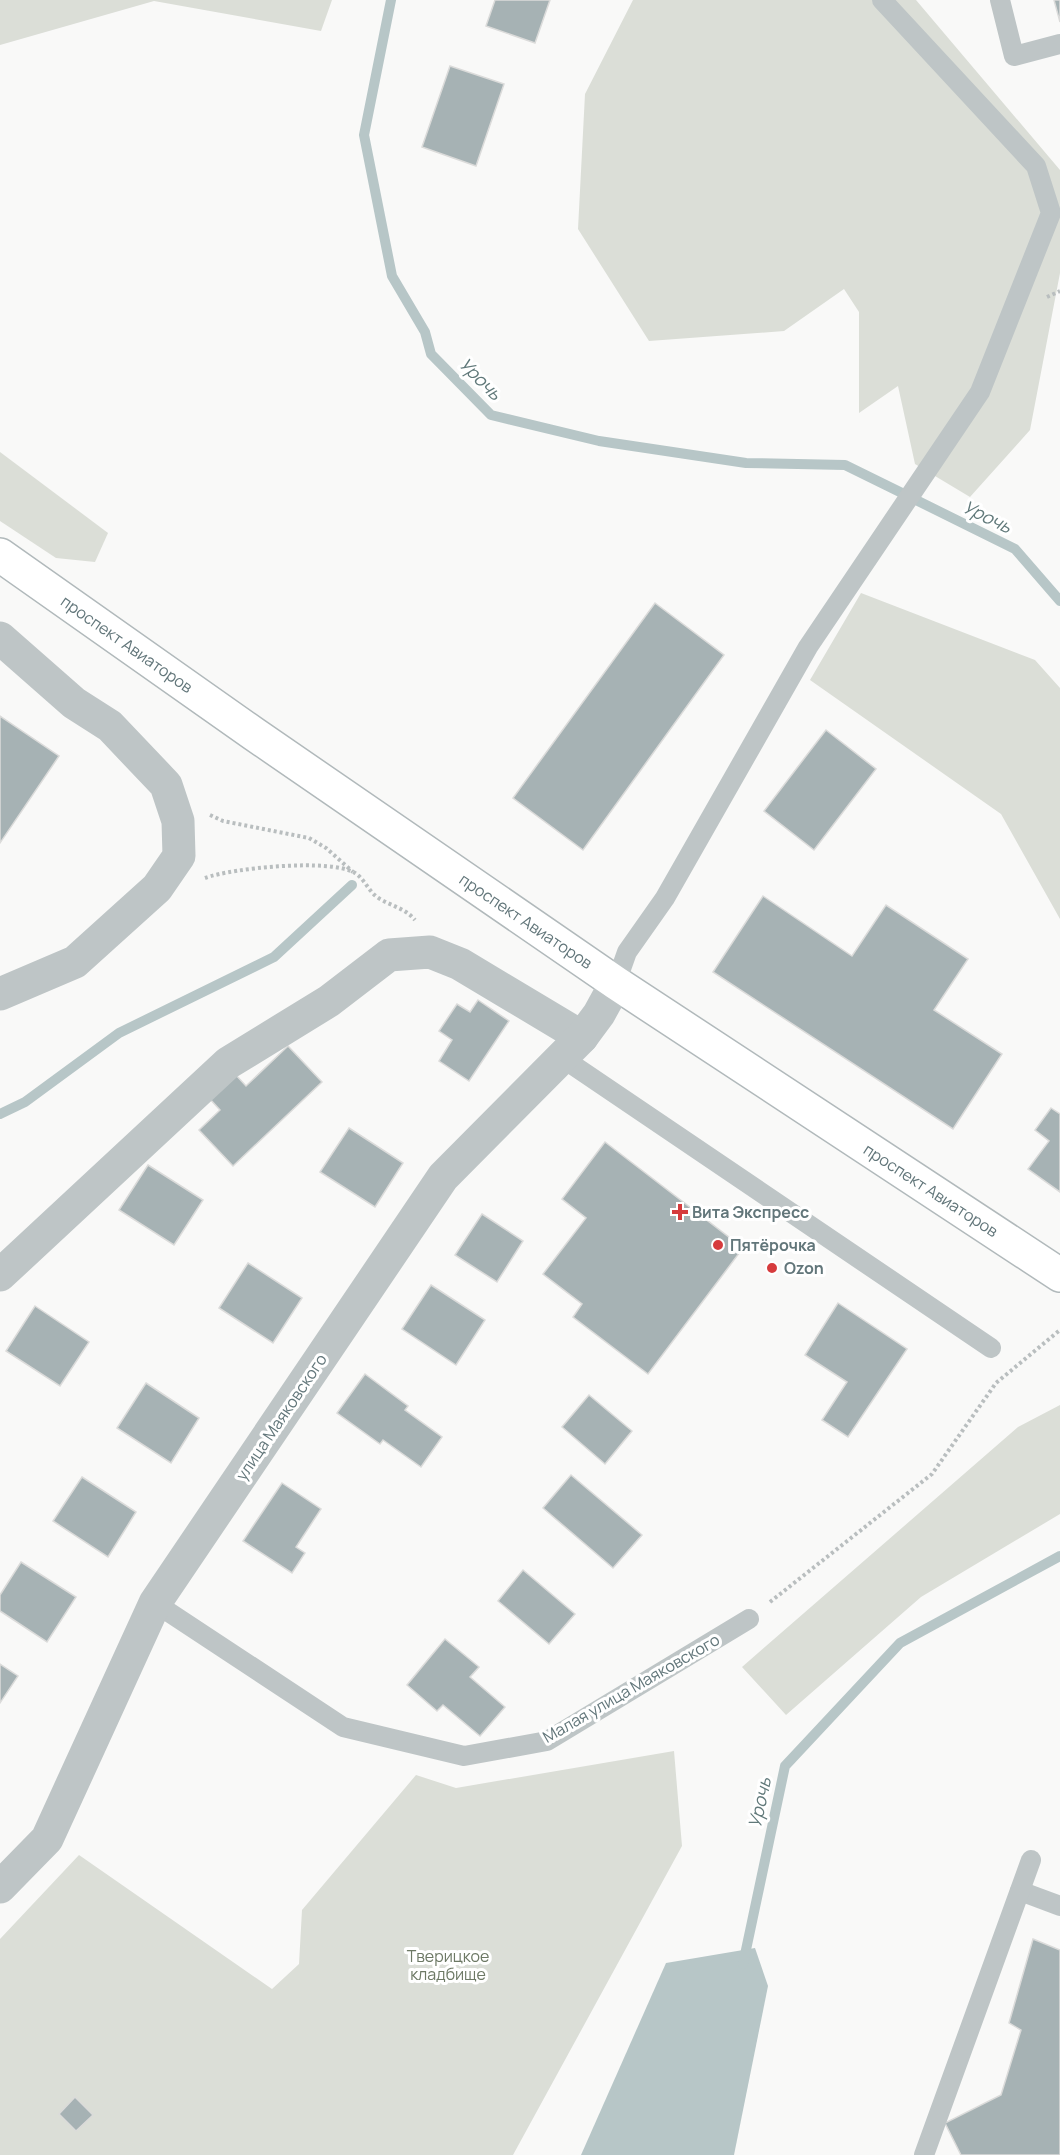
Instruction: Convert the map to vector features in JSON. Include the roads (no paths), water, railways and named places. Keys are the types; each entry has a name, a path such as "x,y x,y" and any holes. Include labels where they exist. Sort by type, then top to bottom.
{"street":[{"name":"проспект Авиаторов","path":"0,555 254,735 616,983 1060,1275"},
{"path":"0,638 74,703 110,726 166,785 178,821 179,856 157,888 75,962 0,994"},
{"path":"0,1275 228,1063 329,1001 389,955 430,952 460,964 572,1047"},
{"name":"улица Маяковского","path":"0,1887 47,1839 155,1603 443,1177 572,1047 600,1014 616,983"}],"lane":[{"path":"616,983 627,952 665,898 808,647 980,392 1051,213 1036,166 882,0"},
{"path":"1000,0 1014,56 1060,44"},
{"path":"572,1047 991,1348"},
{"name":"Малая улица Маяковского","path":"155,1603 343,1727 464,1756 547,1741 749,1619"},
{"path":"924,2155 1031,1860"},
{"path":"1020,1891 1060,1906"}],"waterway":[{"name":"Урочь","path":"391,0 364,135 392,276 425,332 431,354 491,415 599,441 746,463 845,465 904,494"},
{"name":"Урочь","path":"916,500 1015,549 1060,601"},
{"path":"0,1114 25,1102 119,1033 274,957 352,885"},
{"name":"Урочь","path":"743,1964 785,1766 900,1643 1060,1556"}],"place":[{"name":"Вита Экспресс","path":"680,1212"},
{"name":"Пятёрочка","path":"718,1245"},
{"name":"Ozon","path":"772,1268"}],"park label":[{"name":"Тверицкое кладбище","path":"448,1965"}]}
